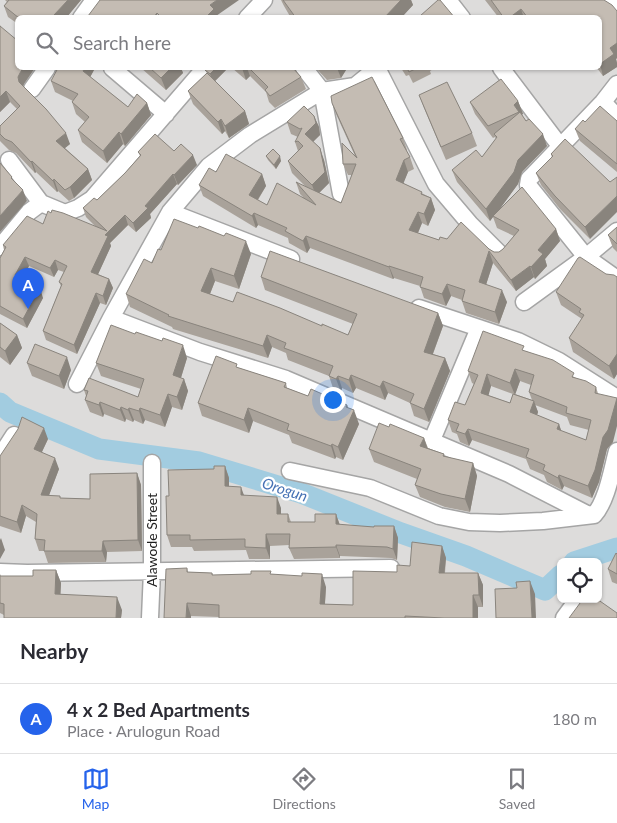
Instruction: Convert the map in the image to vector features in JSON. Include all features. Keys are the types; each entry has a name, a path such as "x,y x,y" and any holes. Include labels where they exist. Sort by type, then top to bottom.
{"street":[{"path":"84,15 94,0"},
{"path":"612,0 617,7"},
{"path":"440,2 458,15"},
{"path":"32,89 46,70"},
{"path":"114,70 166,114"},
{"path":"9,160 41,202 65,213 78,208 92,199 203,70"},
{"path":"306,70 322,91 341,194"},
{"path":"77,384 170,212 208,166 250,135 322,91 355,86 375,70"},
{"path":"378,70 436,184 470,224 500,254"},
{"path":"503,70 560,146"},
{"path":"617,84 603,102 529,179 528,185 586,257 617,279"},
{"path":"603,102 617,117"},
{"path":"0,247 41,202"},
{"path":"170,212 301,263"},
{"path":"524,302 586,257 617,231"},
{"path":"403,301 518,341 559,361 617,398"},
{"path":"111,318 200,352 286,379 509,474 587,514 594,514"},
{"path":"432,440 479,328"},
{"path":"0,457 14,435"},
{"path":"290,470 370,488 439,516 469,522 526,522 594,514 602,501 617,451"},
{"name":"Alawode Street","path":"150,618 152,463"},
{"path":"0,572 391,568"},
{"path":"564,618 575,603"}],"shaded area":[{"path":"0,0 617,0 617,618 0,618"}],"building":[{"path":"9,0 68,0 54,15 15,15 4,6"},
{"path":"100,0 217,0 210,5 214,9 208,15 159,15 157,13 155,15 89,15"},
{"path":"283,0 401,0 387,15 294,15"},
{"path":"440,0 452,15 421,15"},
{"path":"491,0 604,0 617,11 617,43 610,48 614,54 602,63 602,15 526,15 521,9 513,15 502,15"},
{"path":"0,26 15,38 15,70 22,70 18,77 19,82 46,109 66,133 56,141 88,169 70,187 65,190 54,179 53,181 12,142 0,134 0,126 20,106 6,91 0,97"},
{"path":"57,70 84,70 128,107 137,94 147,103 121,134 119,132 103,151 78,130 89,117 72,102 78,94 51,81"},
{"path":"152,70 169,70 161,78"},
{"path":"205,70 214,70 210,74"},
{"path":"251,70 295,70 301,77 270,96 265,90 268,87"},
{"path":"207,73 245,111 225,126 221,119 218,122 188,91"},
{"path":"372,77 403,138 400,139 410,157 404,160 396,180 431,198 424,214 418,212 409,230 439,240 440,237 447,239 461,222 489,249 499,252 519,230 493,216 522,187 556,229 538,250 543,254 531,267 511,280 489,251 479,282 502,290 495,312 462,301 465,290 447,284 442,294 420,287 423,277 389,267 306,236 303,241 285,231 287,228 254,213 252,216 199,185 209,168 216,172 226,154 262,174 249,195 267,205 277,183 316,205 296,182 341,203 356,164 343,164 342,143 357,158 332,103 331,96"},
{"path":"501,79 518,101 514,105 519,112 488,126 470,102"},
{"path":"447,82 472,133 441,147 419,95"},
{"path":"304,106 314,116 316,123 305,134 320,148 325,172 312,185 288,161 303,146 298,141 295,142 302,128 300,129 287,122"},
{"path":"600,106 617,121 617,164 575,129 583,120 585,122"},
{"path":"520,112 526,121 529,119 543,134 518,160 514,172 486,209 452,170 476,150 482,157 497,137 494,134"},
{"path":"155,134 174,151 181,144 193,155 173,174 145,206 148,208 133,223 125,215 105,235 108,236 91,272 109,279 103,296 96,293 74,345 43,331 62,284 59,282 67,266 55,260 50,268 25,257 15,275 40,288 23,319 0,306 0,258 6,247 3,245 27,216 43,224 48,211 51,213 52,210 107,231 83,208 94,198 97,200 125,173 141,155 138,152"},
{"path":"565,139 610,182 617,177 617,196 585,227 536,173 553,156 551,154"},
{"path":"273,149 280,156 274,165 266,156"},
{"path":"0,163 23,190 0,216"},
{"path":"174,219 224,236 226,233 246,241 234,276 211,268 201,291 233,302 237,292 348,335 357,314 261,277 270,251 438,313 424,352 445,358 424,409 410,403 414,394 383,381 380,387 351,375 349,380 338,376 336,379 329,376 333,366 284,348 286,343 267,335 263,346 168,316 126,294 144,259 152,263 158,249 161,250"},
{"path":"617,227 617,244 608,235"},
{"path":"580,257 606,274 617,277 617,354 609,366 569,338 584,315 579,312 581,309 556,292"},
{"path":"0,323 17,335 5,351 0,347"},
{"path":"111,325 135,334 136,332 162,341 163,338 183,345 173,375 184,379 177,397 168,394 160,415 140,408 139,411 121,407 120,410 100,402 99,405 85,400 88,391 84,390 89,378 138,397 144,379 96,363"},
{"path":"483,331 524,346 522,350 553,360 574,373 572,377 586,381 596,387 595,393 617,398 608,430 603,437 595,470 588,486 559,475 558,478 543,470 545,465 526,457 529,449 468,429 465,434 456,431 459,424 448,420 455,402 465,405 478,375 468,371","holes":["515,369 534,375 529,392 567,407 566,413 591,420 586,440 557,429 559,424 530,412 534,401 513,394 510,403 481,393 487,374 510,383"]},
{"path":"35,344 67,357 59,376 27,363"},
{"path":"216,356 237,364 236,367 286,383 284,387 308,396 311,389 354,410 338,447 287,430 289,424 248,408 244,420 198,403"},
{"path":"22,417 44,428 34,449 55,458 41,495 90,499 90,474 137,473 138,540 103,541 102,551 44,551 45,540 35,539 37,514 22,505 17,522 0,516 0,456 18,429"},
{"path":"379,423 389,427 390,424 424,438 420,446 444,454 443,456 473,463 465,499 441,494 415,485 421,469 369,449"},
{"path":"214,466 225,466 225,486 241,487 241,495 277,497 277,514 288,514 288,522 315,522 315,514 336,514 336,524 374,527 394,526 393,549 387,547 336,545 336,547 289,548 290,534 266,534 266,548 245,547 245,539 190,540 190,535 167,535 166,496 169,496 168,470 214,469"},
{"path":"412,542 442,546 439,573 478,573 479,595 473,595 473,618 405,616 405,618 219,618 219,605 187,603 186,618 164,618 166,569 187,568 187,572 212,573 212,575 251,574 251,571 271,571 270,574 302,576 302,573 322,574 320,604 353,605 353,571 397,572 397,565 410,566"},
{"path":"617,554 617,574 608,569"},
{"path":"33,570 56,570 55,594 117,597 116,618 4,618 4,604 0,603 0,576 33,576"},
{"path":"530,581 532,618 496,618 495,589 517,588 516,582"},
{"path":"602,602 617,613 617,618 569,618 580,603"}],"waterway":[{"name":"Orogun","path":"0,403 10,412 99,449 199,462 301,493 401,533 466,556 545,590 557,579"},
{"name":"Orogun","path":"586,558 617,548"}],"place":[{"name":"4 x 2 Bed Apartments","path":"28,309"}]}
